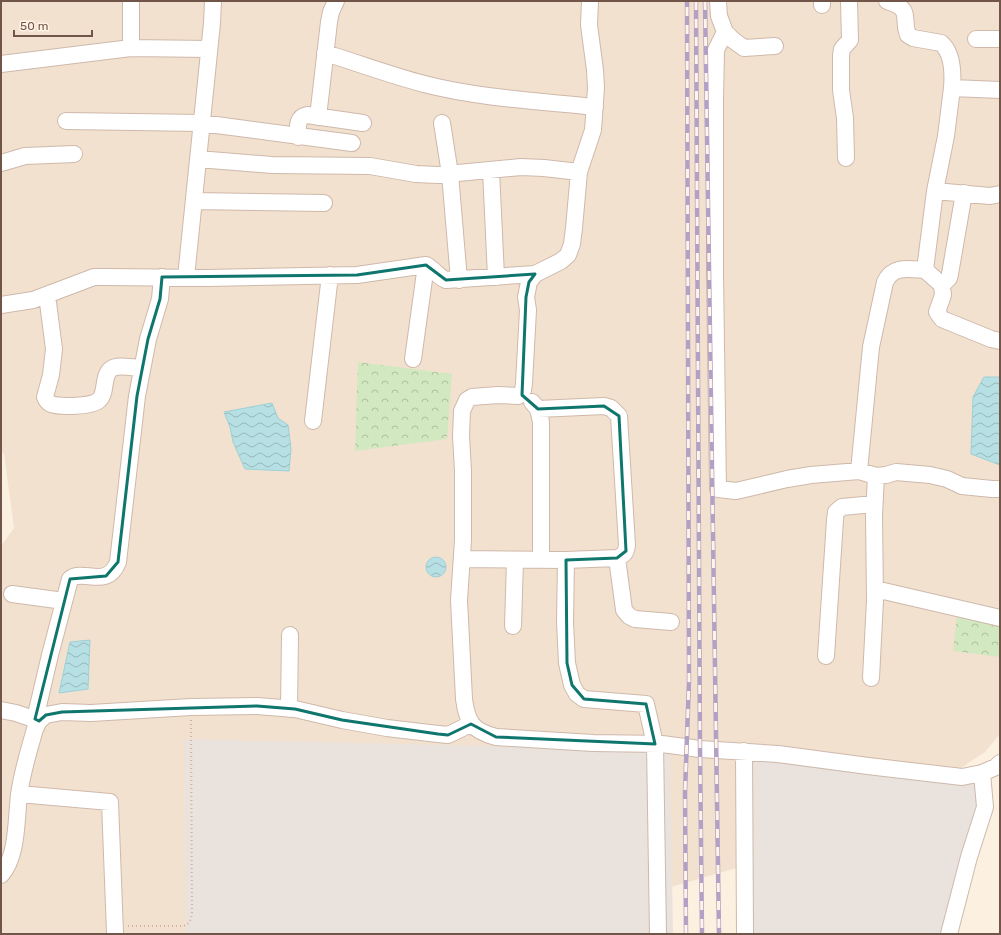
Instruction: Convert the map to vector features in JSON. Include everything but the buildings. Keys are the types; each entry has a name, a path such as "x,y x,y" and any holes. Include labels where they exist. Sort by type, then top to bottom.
{"street":[{"path":"131,1 131,48"},
{"path":"186,277 213,1"},
{"path":"318,117 331,12 336,1"},
{"path":"1,305 33,300 94,277 357,275 426,265 434,269 440,278 446,280 459,280 535,274 561,261 568,255 572,244 579,172 593,130 595,107 595,70 590,25 590,1"},
{"path":"718,1 719,16 725,32 732,40 744,48 775,46"},
{"path":"846,158 845,118 841,90 841,56 842,49 850,40 849,1"},
{"path":"887,1 900,6 904,11 908,36 938,42 945,46 950,59 953,81 946,136 934,191 925,270"},
{"path":"725,32 716,50 715,99 715,273 718,489 736,491 805,476 859,471 876,476 896,472 930,475 947,479 962,486 1000,489"},
{"path":"976,39 1000,39"},
{"path":"1,64 131,48 209,49"},
{"path":"325,53 424,84 491,97 595,107"},
{"path":"952,88 1000,90"},
{"path":"298,137 298,124 299,119 302,116 363,123"},
{"path":"66,121 201,123 352,143"},
{"path":"442,123 450,174 459,280"},
{"path":"1,163 25,156 74,154"},
{"path":"198,159 272,165 370,166 416,174 437,175 532,167 579,172"},
{"path":"491,170 496,277"},
{"path":"934,191 990,196 1000,194"},
{"path":"942,285 949,278 950,274 964,193"},
{"path":"194,201 324,203"},
{"path":"413,359 426,265"},
{"path":"859,471 871,347 884,282 888,276 893,272 908,269 925,270 942,285 943,294 937,312 942,319 991,339 1000,340"},
{"path":"535,274 529,282 526,297 528,310 523,390 518,396 498,395 472,397 467,400 462,411 463,559 459,584 459,600 465,705 471,724 485,734 496,737 594,743 655,744 744,751 962,777 982,773 996,767 1000,763"},
{"path":"313,421 330,275"},
{"path":"1,875 9,860 13,847 19,794 68,583 72,577 106,576 116,568 118,562 137,396 148,338 160,299 162,277"},
{"path":"47,295 54,349 51,375 45,397 49,404 92,404 99,400 102,395 109,371 112,368 142,368"},
{"path":"520,394 534,404 538,409 541,422 541,560"},
{"path":"463,559 566,560 617,558 623,556 626,552 627,545 619,416 611,408 604,406 538,409"},
{"path":"871,678 875,589 874,504 876,476"},
{"path":"826,656 836,512 842,507 874,504"},
{"path":"617,558 624,610 629,616 635,619 671,622"},
{"path":"513,626 515,560"},
{"path":"566,560 565,622 567,663 572,685 577,694 584,699 646,704 655,744 658,934"},
{"path":"875,589 1000,618"},
{"path":"12,594 64,600"},
{"path":"289,708 290,635"},
{"path":"1,710 37,720 46,715 62,712 91,713 191,707 257,706 289,708 357,723 448,735 471,724"},
{"path":"744,751 745,934"},
{"path":"949,934 969,857 985,807 982,773"},
{"path":"19,794 110,802 115,932"}],"path":[{"path":"115,932 126,926 183,926 187,925 191,920 191,707"}],"highlighted area":[{"path":"426,265 446,280 535,274 529,282 526,297 522,395 538,409 604,406 619,416 626,551 617,558 566,560 567,663 572,685 584,699 646,704 655,744 496,737 471,724 448,735 342,720 295,709 257,706 62,712 46,715 39,721 35,719 70,579 106,576 118,562 137,396 148,339 160,299 162,277 357,275"}],"shaded area":[{"path":"1,1 1000,1 1000,734 985,752 867,830 616,903 274,934 1,934 1,546 14,528 4,454 1,451"},
{"path":"184,739 670,750 673,934 186,934"},
{"path":"751,757 975,781 979,810 944,934 752,934"}],"green space":[{"path":"358,362 452,374 447,439 355,451"},
{"path":"957,615 1000,616 1000,657 953,651"}],"water":[{"path":"984,377 1000,377 1000,465 971,454 973,397"},
{"path":"272,403 278,418 288,425 291,449 289,471 245,469 233,442 230,427 224,412"},
{"path":"432,557 440,557 446,563 446,571 440,577 432,577 426,571 426,563"},
{"path":"90,640 88,689 59,693 70,642"}],"railway":[{"path":"686,934 685,792 689,681 687,1"},
{"path":"696,1 702,934"},
{"path":"705,1 719,934"}]}
